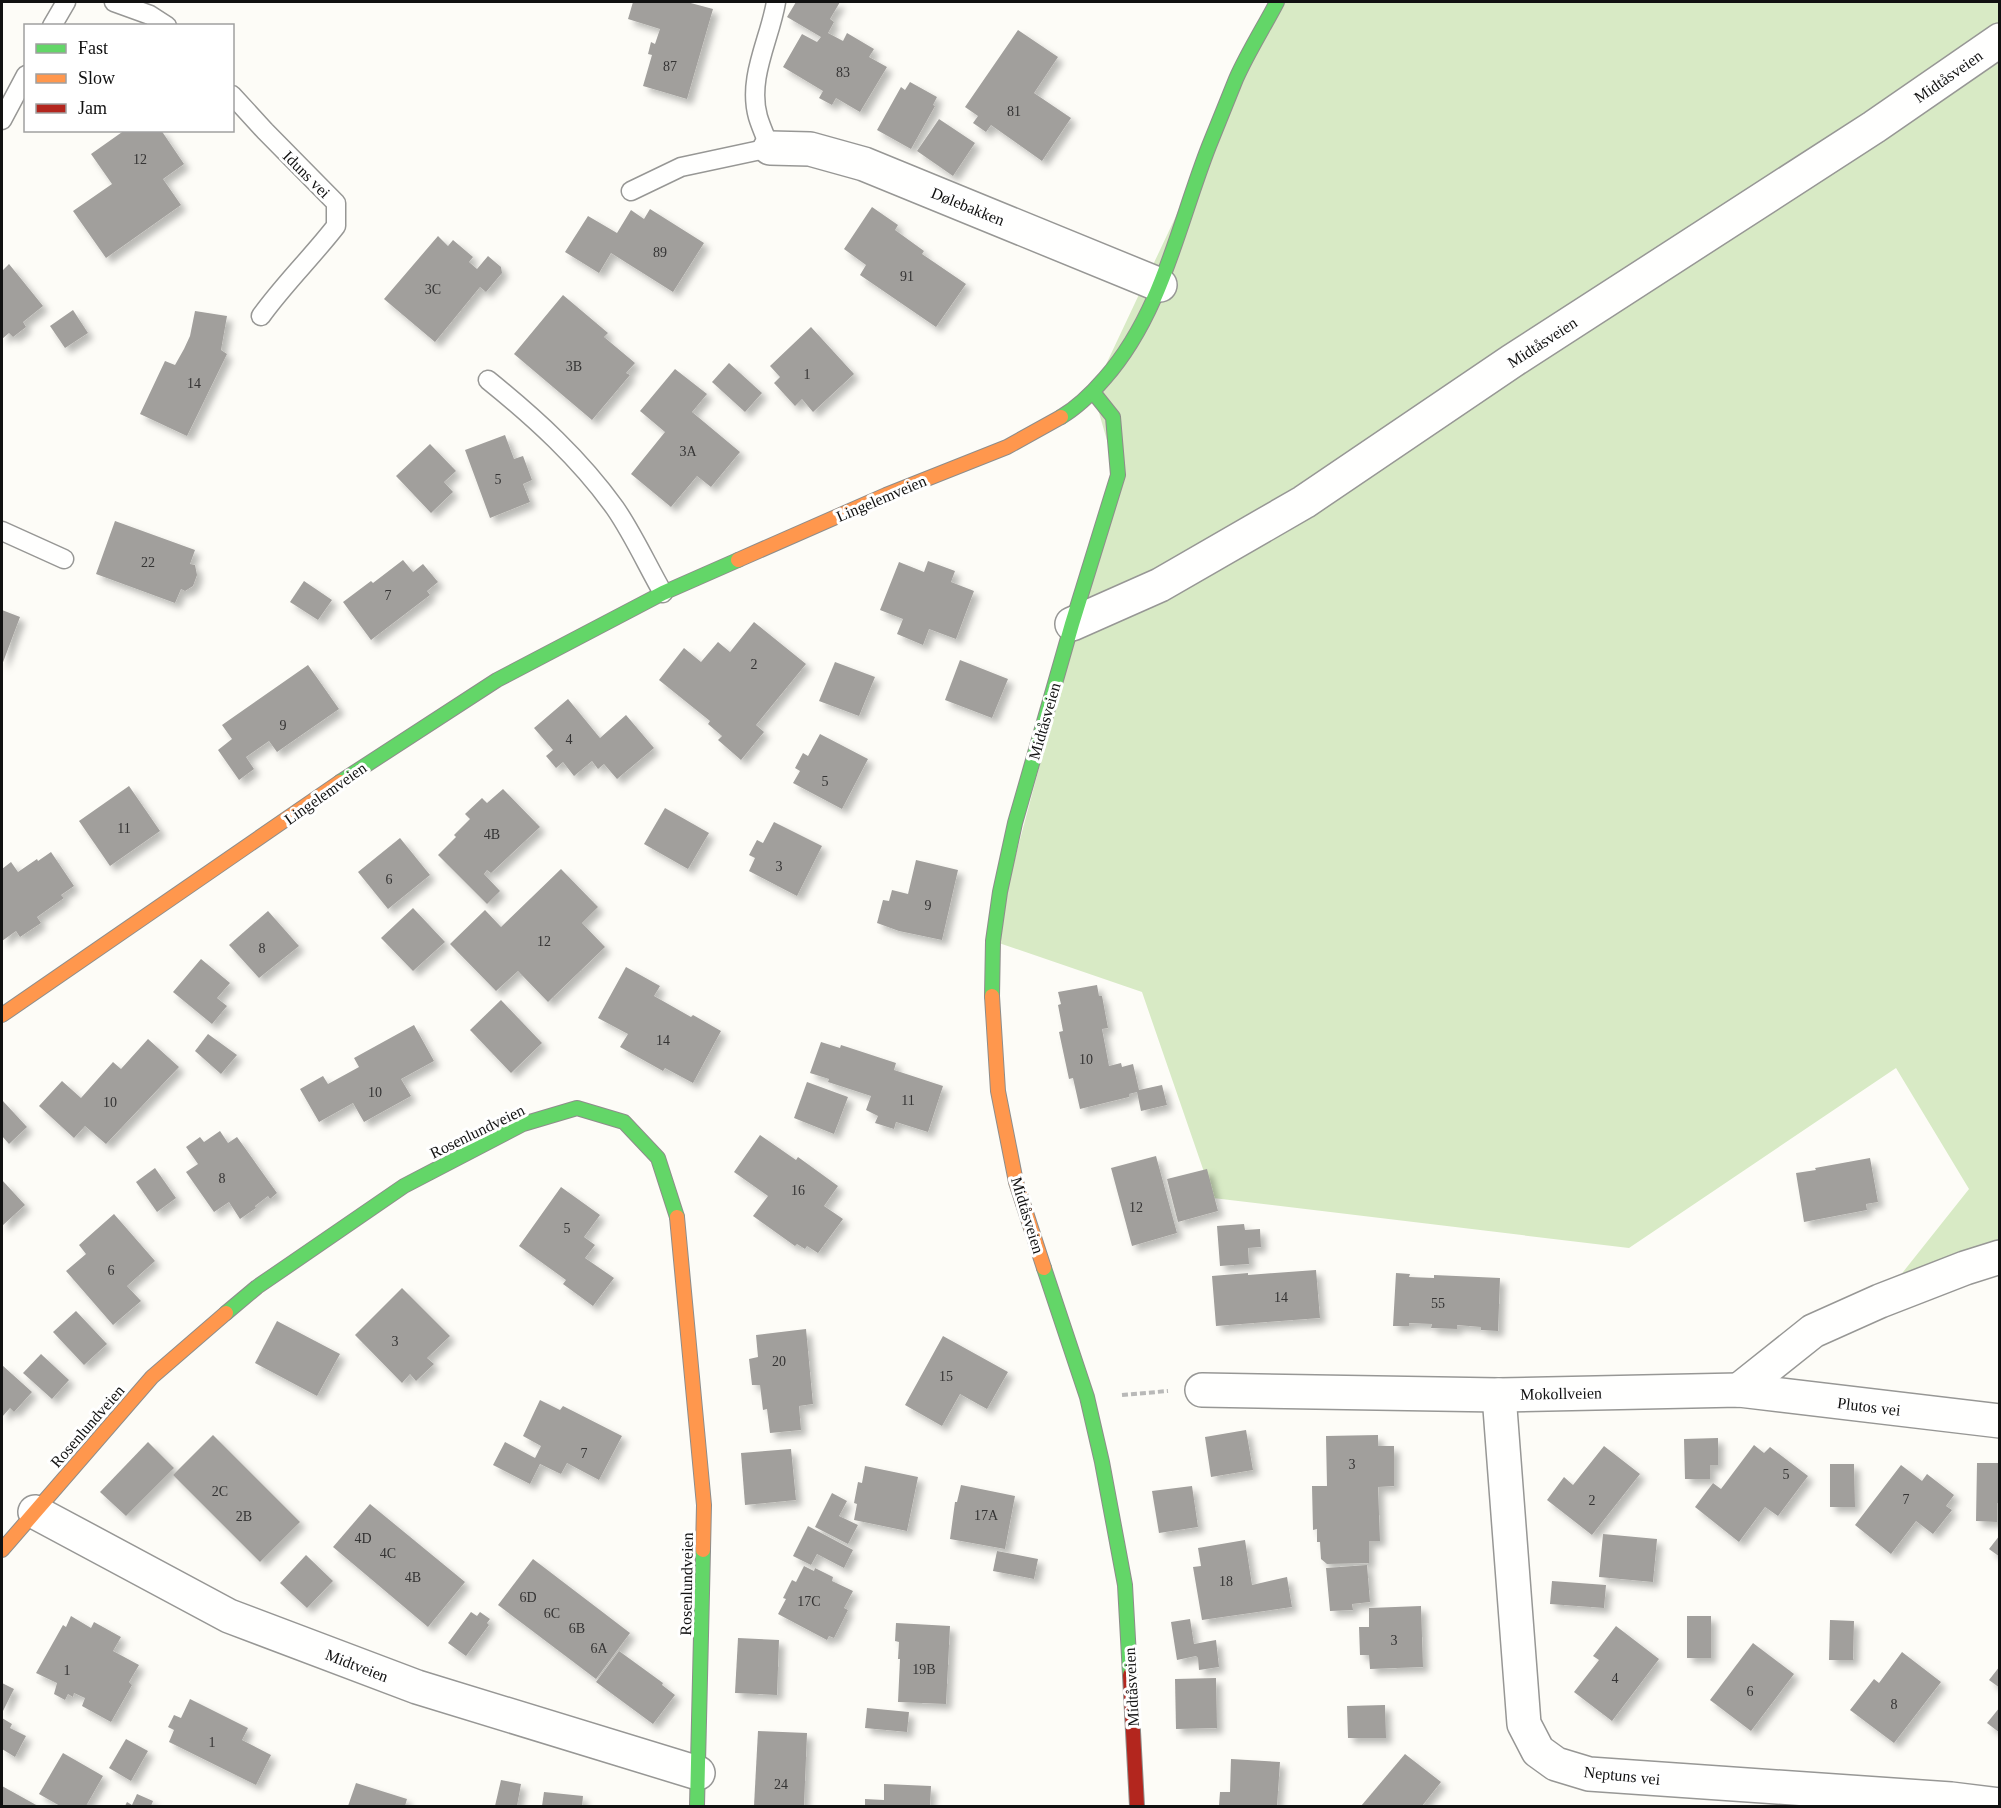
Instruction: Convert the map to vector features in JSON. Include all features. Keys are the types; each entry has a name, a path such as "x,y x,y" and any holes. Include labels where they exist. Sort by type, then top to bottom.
{"street":[{"path":"1093,392 1119,362 1143,324 1160,285 1208,149 1237,77 1277,2"},
{"name":"Midtåsveien","path":"1072,624 1160,585 1304,502 1512,361 1874,127 2000,40"},
{"name":"Dølebakken","path":"770,148 810,149 864,164 1160,285"},
{"name":"Midtåsveien","path":"1093,392 1113,417 1118,475 1072,624 1015,823 1000,892 993,941 992,999 998,1092 1016,1182 1087,1397 1102,1462 1125,1585 1137,1806"},
{"name":"Lingelemveien","path":"2,1015 381,754 497,680 663,593 886,495 1007,447 1070,412 1093,392"},
{"name":"Rosenlundveien","path":"2,1550 152,1377 257,1287 404,1186 523,1124 577,1108 624,1122 658,1158 677,1213 704,1506 696,1806"},
{"path":"1739,1390 1813,1331 1891,1296 2000,1257"},
{"name":"Mokollveien","path":"1202,1390 1499,1395 1739,1390"},
{"name":"Plutos vei","path":"1739,1390 2000,1421"},
{"name":"Neptuns vei","path":"1499,1395 1524,1724 1538,1751 1556,1764 1589,1774 2000,1804"},
{"name":"Midtveien","path":"35,1512 229,1616 417,1687 698,1773"}],"lane":[{"path":"53,24 66,2"},
{"path":"114,2 150,15 164,24"},
{"path":"631,191 681,168 770,148 757,116 755,90 758,67 772,24 776,2"},
{"path":"2,120 24,79"},
{"name":"Iduns vei","path":"234,97 336,203 336,226 276,295 261,316"},
{"path":"488,380 535,418 582,467 616,509 663,593"},
{"path":"2,531 64,559"}],"path":[{"path":"1087,1397 1202,1390"}],"green space":[{"path":"1277,2 1999,2 1999,1263 1880,1301 1969,1189 1896,1068 1629,1248 1213,1198 1142,992 993,941 1117,475 1093,392"}],"building":[{"path":"633,2 687,2 713,9 687,99 643,86 652,55 648,54 651,42 655,44 660,29 628,19"},
{"path":"796,2 840,2 830,19 834,22 828,33 843,41 847,33 874,49 869,57 887,67 860,112 836,98 832,105 819,98 823,91 783,67 802,34 817,42 821,37 787,17"},
{"path":"1018,30 1058,57 1034,93 1071,118 1042,161 991,125 986,132 973,123 978,116 965,107"},
{"path":"910,82 937,97 933,105 935,106 911,149 877,130 901,87 905,90"},
{"path":"939,119 975,143 953,176 917,151"},
{"path":"122,132 162,132 184,164 163,179 181,205 106,258 73,211 112,184 91,154"},
{"path":"872,207 898,225 895,230 924,251 922,254 966,284 936,327 860,275 866,265 844,249"},
{"path":"650,209 704,243 673,292 611,253 599,273 565,252 588,216 617,233 631,210 644,219"},
{"path":"438,236 448,246 453,240 473,257 469,262 477,269 488,256 501,267 502,273 486,292 480,287 435,342 384,299"},
{"path":"9,264 43,306 23,322 26,327 13,337 9,333 2,339 2,271"},
{"path":"563,295 608,333 604,337 635,363 626,373 630,375 592,420 514,354"},
{"path":"73,310 88,333 65,348 50,326"},
{"path":"195,311 227,316 221,350 227,354 187,436 140,414 165,361 175,365 184,349 190,336"},
{"path":"811,327 854,374 813,412 802,399 795,406 774,383 780,377 770,366"},
{"path":"729,363 762,393 745,412 712,382"},
{"path":"675,369 707,394 692,412 740,452 711,487 697,476 671,507 631,474 665,432 640,411"},
{"path":"505,435 514,459 523,456 532,480 523,484 530,502 490,518 465,450"},
{"path":"430,444 456,471 444,482 453,492 431,513 396,476"},
{"path":"115,521 195,550 190,564 195,565 197,575 193,586 185,591 181,589 175,603 96,574"},
{"path":"403,560 413,572 423,564 438,582 427,591 430,595 371,640 343,602"},
{"path":"928,561 955,571 951,582 974,591 956,639 929,629 923,645 897,634 903,619 880,610 899,562 924,572"},
{"path":"304,581 332,600 318,620 290,602"},
{"path":"2,610 20,617 2,665"},
{"path":"754,622 806,664 756,725 764,732 741,760 718,740 722,736 708,724 710,721 659,680 684,648 701,662 718,642 730,652"},
{"path":"960,660 1008,679 992,718 945,700"},
{"path":"835,662 875,677 859,716 819,701"},
{"path":"308,665 339,709 277,752 269,741 246,757 254,769 239,780 218,750 232,739 222,725"},
{"path":"568,699 600,738 626,715 654,748 617,779 604,764 598,769 592,761 574,776 563,762 556,768 546,756 553,750 534,728"},
{"path":"820,734 868,759 842,809 793,783 800,771 795,768 803,753 808,756"},
{"path":"129,786 160,831 110,866 79,821"},
{"path":"503,789 540,827 491,873 487,870 484,874 500,891 487,904 438,855 470,819 465,814 482,798 487,803"},
{"path":"665,808 709,833 688,869 644,844"},
{"path":"774,822 822,846 797,896 749,871 755,858 749,855 757,840 763,843"},
{"path":"400,838 430,875 388,909 358,872"},
{"path":"51,852 74,886 61,895 64,898 37,917 41,923 20,937 16,931 2,941 2,869 11,862 18,872"},
{"path":"916,860 958,870 942,940 899,931 877,923 883,900 889,901 892,890 908,894"},
{"path":"561,869 598,907 582,923 605,947 548,1002 518,971 496,991 450,944 485,910 501,927"},
{"path":"413,908 445,942 413,971 381,938"},
{"path":"268,911 299,946 259,978 229,945"},
{"path":"201,959 230,983 217,998 227,1006 212,1024 173,992"},
{"path":"626,967 660,986 654,996 721,1031 693,1083 665,1068 663,1071 620,1047 628,1034 598,1018"},
{"path":"1097,985 1099,996 1102,996 1108,1028 1102,1029 1109,1066 1121,1063 1122,1067 1133,1064 1139,1090 1162,1085 1167,1105 1141,1111 1137,1092 1129,1094 1129,1097 1080,1109 1073,1078 1069,1079 1059,1032 1063,1031 1058,992"},
{"path":"501,1000 542,1043 511,1073 470,1030"},
{"path":"414,1025 434,1061 401,1079 411,1096 364,1122 353,1103 319,1122 300,1089 323,1076 328,1084 359,1067 354,1058"},
{"path":"208,1034 237,1055 221,1074 195,1051"},
{"path":"148,1039 179,1067 106,1144 85,1126 74,1138 39,1106 62,1081 81,1098 113,1062 121,1069"},
{"path":"821,1042 840,1048 841,1045 896,1063 894,1070 943,1086 928,1132 896,1122 894,1129 875,1123 878,1116 866,1110 871,1096 828,1082 829,1079 810,1073"},
{"path":"807,1082 848,1097 834,1134 794,1118"},
{"path":"2,1100 27,1127 9,1144 2,1136"},
{"path":"220,1131 228,1143 237,1137 277,1193 270,1199 268,1196 240,1219 229,1202 214,1212 186,1172 198,1164 186,1147 200,1137 204,1142"},
{"path":"760,1135 796,1160 798,1157 838,1186 824,1206 843,1219 818,1253 807,1246 805,1249 797,1244 795,1246 753,1216 768,1196 734,1172"},
{"path":"1156,1156 1177,1233 1132,1246 1111,1168"},
{"path":"1870,1158 1878,1202 1866,1204 1867,1210 1804,1222 1796,1173"},
{"path":"155,1168 176,1198 157,1212 136,1182"},
{"path":"1207,1169 1218,1211 1178,1222 1167,1179"},
{"path":"2,1180 25,1205 2,1226"},
{"path":"561,1187 600,1215 584,1237 595,1245 585,1258 614,1278 593,1306 563,1284 566,1280 519,1246"},
{"path":"114,1214 155,1261 127,1286 141,1301 113,1325 66,1271 86,1254 79,1245"},
{"path":"1244,1224 1245,1230 1260,1229 1261,1247 1248,1248 1249,1264 1220,1266 1217,1226"},
{"path":"1316,1270 1320,1318 1216,1326 1212,1276"},
{"path":"1396,1273 1410,1274 1409,1277 1434,1278 1434,1275 1500,1278 1498,1331 1457,1325 1457,1329 1431,1328 1432,1324 1409,1323 1409,1326 1393,1326"},
{"path":"402,1288 450,1336 427,1358 434,1364 416,1381 410,1374 402,1383 355,1335"},
{"path":"76,1311 107,1344 84,1365 53,1332"},
{"path":"277,1321 340,1354 317,1396 255,1363"},
{"path":"806,1329 813,1404 799,1406 801,1430 770,1433 767,1409 763,1410 760,1385 752,1385 749,1359 758,1357 756,1335"},
{"path":"943,1336 1008,1372 987,1409 960,1394 942,1426 905,1405"},
{"path":"41,1354 69,1380 52,1399 23,1373"},
{"path":"2,1365 32,1392 14,1412 10,1408 2,1417"},
{"path":"540,1400 560,1410 563,1406 622,1436 599,1480 567,1463 561,1474 540,1464 530,1484 493,1465 505,1442 535,1458 541,1446 523,1436"},
{"path":"1246,1430 1253,1470 1211,1477 1205,1437"},
{"path":"213,1435 300,1522 260,1562 173,1475"},
{"path":"1378,1435 1378,1446 1394,1446 1394,1486 1378,1487 1380,1541 1369,1541 1369,1563 1327,1564 1321,1559 1317,1529 1313,1530 1312,1486 1327,1486 1326,1436"},
{"path":"1718,1438 1718,1465 1710,1465 1710,1479 1685,1479 1684,1439"},
{"path":"148,1442 174,1468 126,1516 100,1492"},
{"path":"1754,1445 1764,1453 1770,1447 1808,1476 1778,1516 1765,1507 1739,1542 1695,1507 1713,1483 1721,1489"},
{"path":"1604,1446 1640,1474 1592,1535 1547,1500 1564,1477 1573,1485"},
{"path":"791,1449 796,1500 745,1505 741,1453"},
{"path":"1977,1463 2000,1463 2000,1503 1997,1503 1997,1522 1976,1521"},
{"path":"1830,1464 1854,1464 1855,1507 1830,1507"},
{"path":"1901,1465 1922,1481 1927,1474 1954,1495 1946,1506 1952,1510 1933,1534 1916,1521 1891,1554 1855,1525"},
{"path":"865,1466 918,1477 907,1531 854,1520 858,1482 862,1483"},
{"path":"961,1485 1015,1496 1005,1549 950,1539 955,1502 957,1502"},
{"path":"1192,1486 1198,1527 1159,1533 1152,1491"},
{"path":"832,1493 847,1501 839,1516 858,1525 848,1544 815,1527"},
{"path":"370,1504 465,1582 428,1627 333,1547"},
{"path":"808,1526 853,1550 844,1568 817,1554 811,1565 793,1556"},
{"path":"1603,1534 1657,1539 1653,1582 1599,1577"},
{"path":"2000,1535 2000,1557 1989,1549"},
{"path":"1245,1540 1252,1585 1287,1577 1292,1607 1202,1620 1193,1567 1201,1566 1198,1548"},
{"path":"997,1551 1038,1559 1034,1579 993,1571"},
{"path":"306,1555 333,1581 307,1608 280,1583"},
{"path":"533,1559 630,1633 596,1679 498,1605"},
{"path":"1367,1565 1370,1602 1352,1604 1353,1610 1330,1611 1326,1568"},
{"path":"804,1566 814,1571 815,1568 833,1577 832,1581 853,1591 844,1608 848,1610 834,1638 829,1636 827,1640 778,1614 792,1580 796,1582"},
{"path":"1552,1581 1606,1585 1604,1608 1550,1604"},
{"path":"1421,1606 1423,1667 1370,1669 1369,1655 1360,1655 1359,1627 1369,1627 1369,1608"},
{"path":"471,1612 477,1616 480,1612 490,1619 487,1623 489,1625 466,1656 448,1643"},
{"path":"71,1616 91,1628 94,1622 121,1637 113,1651 139,1665 129,1682 132,1685 111,1722 82,1706 85,1698 74,1693 73,1697 68,1694 65,1700 54,1694 57,1683 36,1673 63,1625 66,1627"},
{"path":"1687,1616 1711,1616 1711,1658 1687,1658"},
{"path":"1190,1619 1194,1644 1216,1640 1219,1667 1199,1670 1196,1656 1177,1660 1171,1622"},
{"path":"1830,1620 1854,1621 1853,1660 1829,1660"},
{"path":"896,1623 950,1626 946,1704 898,1702 900,1659 898,1659 899,1642 895,1641"},
{"path":"1616,1626 1659,1659 1612,1721 1574,1692 1599,1660 1593,1656"},
{"path":"738,1638 779,1640 777,1695 735,1693"},
{"path":"1753,1643 1794,1674 1751,1731 1710,1700"},
{"path":"619,1651 663,1683 662,1685 675,1695 653,1724 596,1682"},
{"path":"1902,1652 1941,1682 1894,1743 1850,1710 1874,1679 1879,1683"},
{"path":"2000,1666 2000,1688 1989,1680"},
{"path":"1216,1678 1217,1728 1176,1729 1175,1679"},
{"path":"2,1683 14,1689 2,1713"},
{"path":"190,1699 248,1728 242,1740 271,1755 256,1785 169,1742 174,1730 168,1727 174,1715 181,1718"},
{"path":"1385,1705 1386,1738 1348,1738 1347,1706"},
{"path":"2000,1707 2000,1733 1987,1723"},
{"path":"867,1708 909,1712 907,1732 865,1728"},
{"path":"2,1718 12,1724 10,1728 26,1736 15,1757 2,1749"},
{"path":"758,1731 807,1733 804,1806 754,1806"},
{"path":"126,1739 148,1751 131,1781 109,1768"},
{"path":"63,1753 103,1776 86,1806 60,1806 39,1794"},
{"path":"1405,1754 1441,1782 1422,1806 1361,1806"},
{"path":"1231,1759 1280,1762 1277,1806 1219,1806 1220,1792 1230,1792"},
{"path":"501,1780 521,1784 517,1806 495,1806"},
{"path":"356,1783 407,1799 405,1806 348,1806"},
{"path":"884,1784 931,1786 930,1806 865,1806 865,1799 884,1800"},
{"path":"2,1786 38,1806 2,1806"},
{"path":"544,1792 583,1796 582,1806 542,1806"},
{"path":"137,1794 153,1801 151,1806 125,1806 127,1802 132,1805"}],"traffic: fast":[{"path":"1061,417 1085,399 1105,378 1125,353 1141,325 1167,267 1209,146 1236,79 1277,2"},
{"path":"992,996 993,941 1000,892 1015,823 1072,624 1118,475 1113,417 1093,392"},
{"path":"340,782 497,680 663,593 738,560"},
{"path":"226,1313 257,1287 404,1186 523,1124 577,1108 624,1122 658,1158 677,1217"},
{"path":"1044,1268 1087,1397 1102,1462 1125,1585 1130,1675"},
{"path":"697,1806 703,1550"}],"traffic: slow":[{"path":"738,560 886,495 1007,447 1061,417"},
{"path":"2,1015 340,782"},
{"path":"992,996 998,1091 1016,1182 1044,1268"},
{"path":"677,1217 704,1505 703,1550"},
{"path":"2,1550 152,1377 226,1313"}],"traffic: jam":[{"path":"1130,1675 1137,1806"}]}
